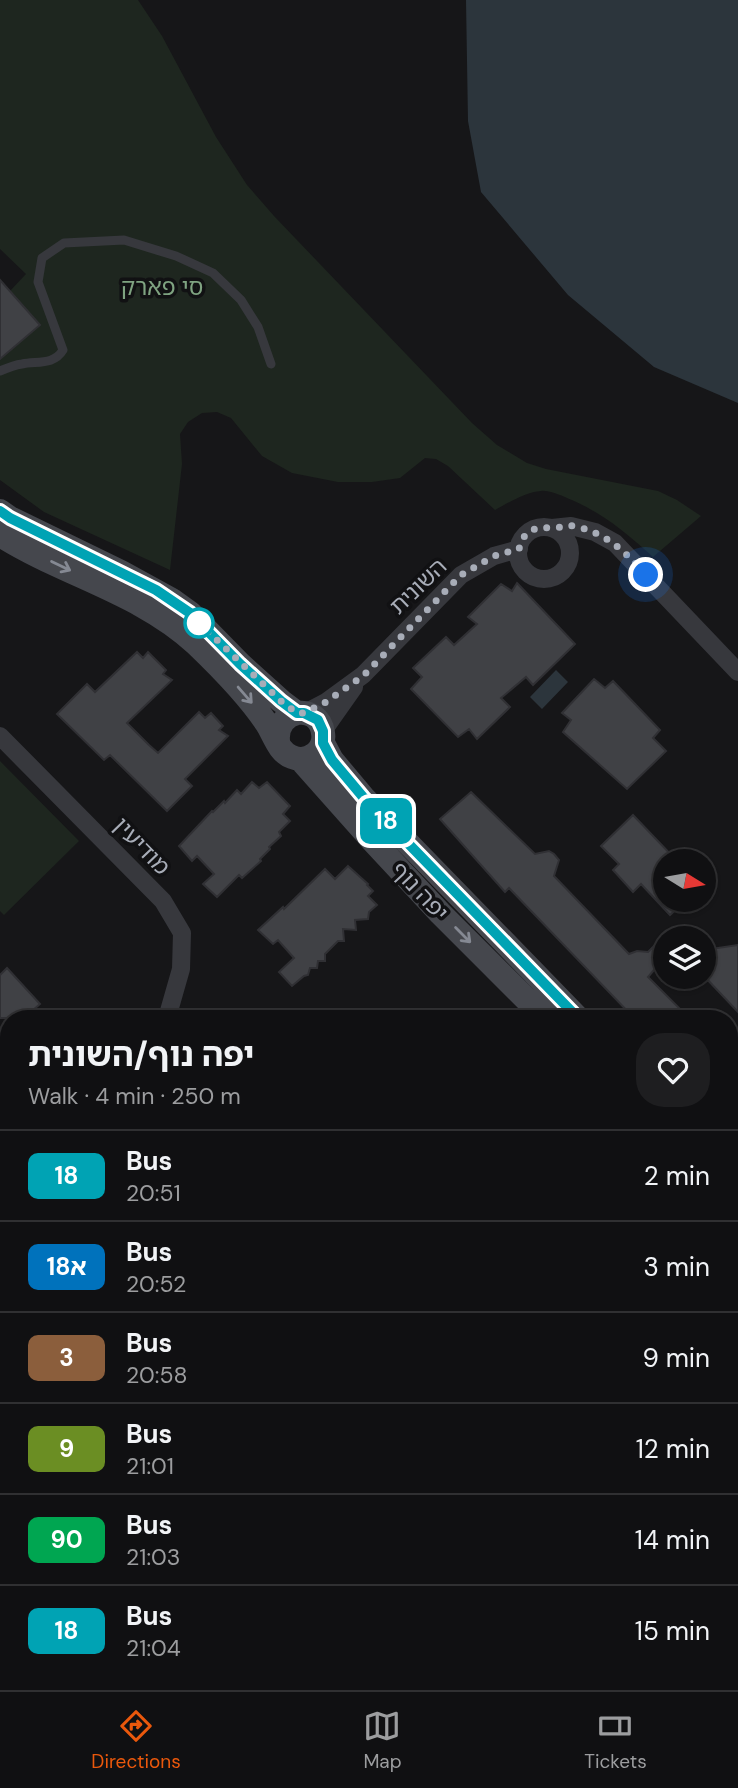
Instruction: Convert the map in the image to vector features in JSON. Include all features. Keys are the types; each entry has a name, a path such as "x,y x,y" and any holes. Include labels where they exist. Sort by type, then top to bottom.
{"main road":[{"path":"0,511 133,578 190,613 281,701 318,720 323,737 314,755 300,759 286,754 243,692 195,643 169,622 135,602 17,546 0,535"},
{"path":"278,741 277,733 284,720 301,713"},
{"name":"יפה נוף","path":"323,737 332,760 363,797 570,1010"},
{"name":"יפה נוף","path":"300,759 440,913 537,1010"}],"street":[{"name":"השונית","path":"301,713 326,702 363,676 461,575 494,556 519,549 530,531 545,527 571,526 595,532 615,543 738,672"},
{"path":"519,549 522,566 528,573 545,579 561,572 567,566 570,550 565,536 552,528"},
{"name":"השונית","path":"323,737 363,676"},
{"name":"מודיעין","path":"0,736 163,901 181,933 181,969 169,1010"}],"lane":[{"path":"0,371 22,364 51,361 63,350 38,282 42,258 64,243 124,240 176,256 213,273 241,300 258,327 271,364"}],"green space":[{"name":"סי פארק","path":"0,0 138,0 162,36 216,137 247,185 472,423 497,445 527,463 658,491 701,516 653,557 602,516 554,493 529,493 495,510 448,466 436,459 425,458 400,478 372,482 338,482 292,473 262,456 231,418 217,412 202,413 188,422 180,434 182,464 170,570 44,512 0,480 0,358 36,326 35,319 10,291 26,274 0,249"},
{"path":"0,761 79,841 4,915 0,911"}],"shaded area":[{"path":"466,0 738,0 738,403 654,367 568,295 481,192 468,121"},
{"path":"556,670 568,682 542,709 530,697"}],"building":[{"path":"0,280 40,325 0,359"},
{"path":"517,583 575,644 533,685 526,677 501,698 510,707 477,739 469,729 458,737 411,689 422,677 413,668 446,637 454,645 477,624 468,617 501,584 512,591"},
{"path":"137,652 143,658 148,652 166,670 163,674 172,680 127,723 149,745 158,753 199,712 205,718 211,713 223,726 219,730 228,736 185,779 192,786 167,811 110,755 104,760 57,714 87,684 95,692"},
{"path":"594,679 605,688 613,681 660,730 653,738 666,751 627,789 563,732 571,720 562,713"},
{"path":"252,782 259,788 267,782 290,806 283,814 290,821 279,832 281,836 269,847 261,861 242,878 239,875 217,897 203,884 214,874 197,856 192,861 179,846 212,811 224,801 225,803 237,790 241,794"},
{"path":"471,792 535,854 549,851 554,854 559,860 554,876 629,954 637,951 648,952 653,947 653,971 648,977 653,982 653,989 660,989 681,1010 626,1010 509,888 505,892 440,819"},
{"path":"633,815 666,849 653,849 653,897 641,884 633,892 613,870 619,864 601,846"},
{"path":"348,866 368,884 373,891 368,896 377,905 369,912 368,919 355,920 356,930 343,929 344,941 338,941 325,954 325,961 318,961 317,968 310,968 308,975 292,986 279,972 294,958 278,940 273,944 258,930 325,869 335,879"},
{"path":"738,945 738,1010 716,989 716,948"},
{"path":"7,968 40,1004 33,1010 0,1010 0,975"}],"bus line":[{"name":"18","path":"0,511 172,600 190,613 281,701 297,713 312,715 318,720 323,731 323,743 332,760 363,797 570,1010"}],"route":[{"path":"199,623 281,701 297,713 304,713 326,702 363,676 461,575 494,556 519,549 525,536 537,528 571,526 595,532 615,543 646,575"}]}
